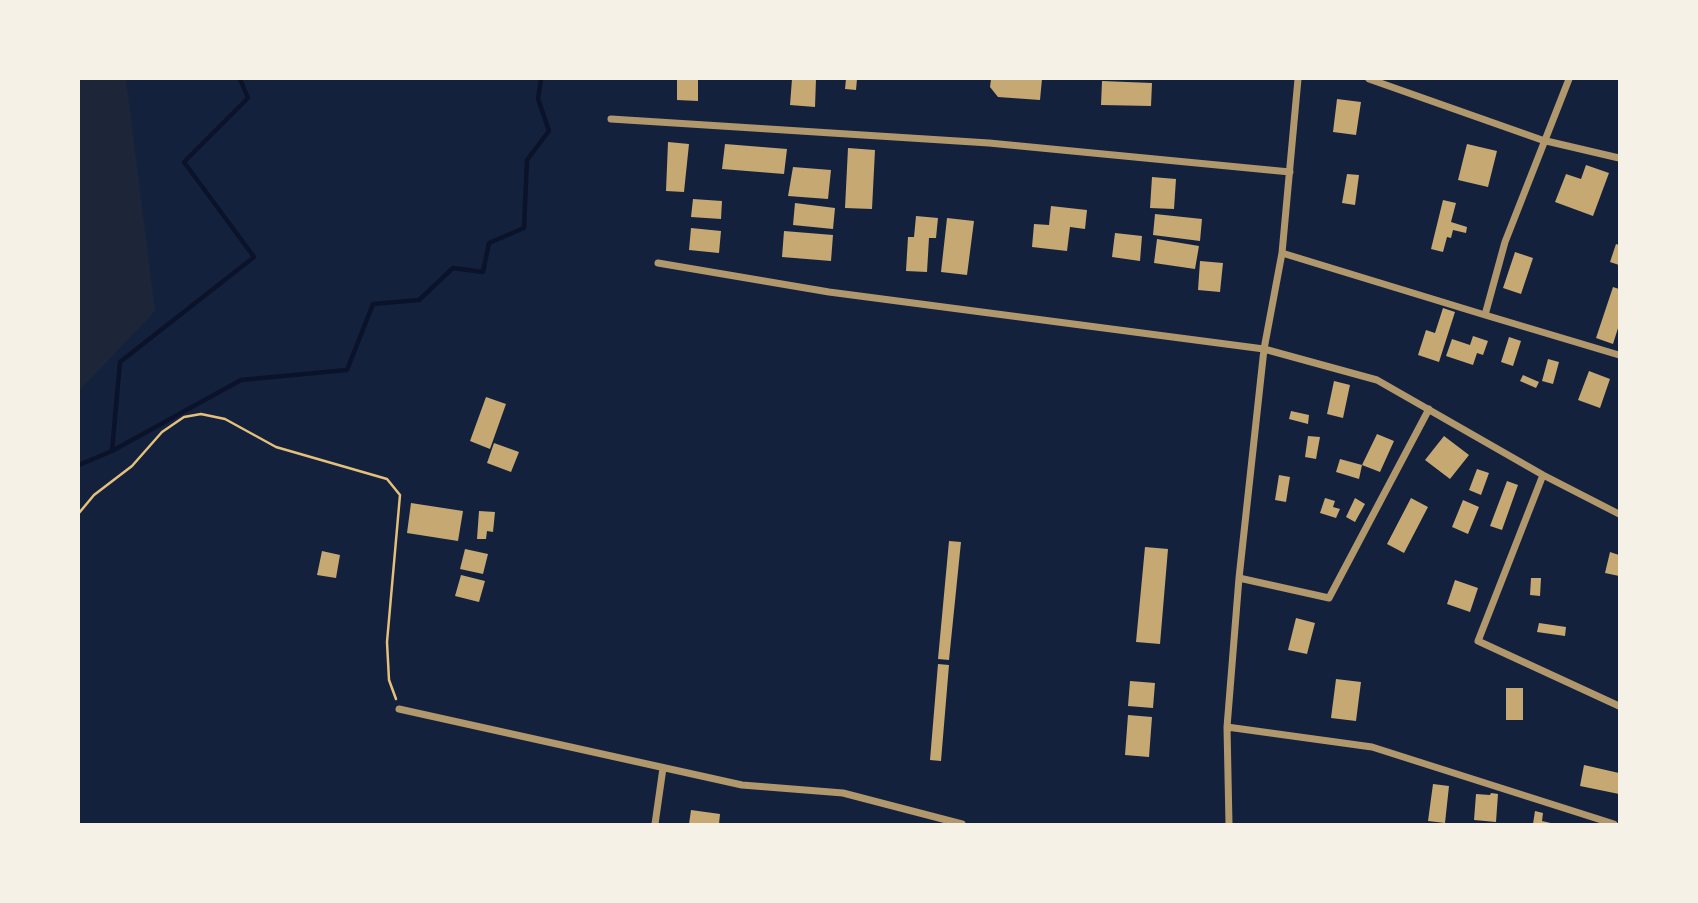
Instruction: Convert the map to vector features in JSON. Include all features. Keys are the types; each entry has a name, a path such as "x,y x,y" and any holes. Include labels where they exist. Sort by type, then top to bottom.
{"street":[{"path":"1229,824 1227,727 1239,578 1264,349 1282,253 1298,79"},
{"path":"1369,79 1542,140 1619,158"},
{"path":"1485,315 1505,242 1542,140 1569,79"},
{"path":"611,119 989,143 1290,172"},
{"path":"1282,253 1619,355"},
{"path":"658,263 829,292 1264,349 1377,380 1543,475 1619,514"},
{"path":"1239,578 1329,598 1429,409"},
{"path":"1543,475 1478,641 1619,706"},
{"path":"399,709 742,785 843,793 943,822 962,824"},
{"path":"1227,727 1372,747 1614,824"},
{"path":"655,824 663,768"}],"path":[{"path":"79,513 94,495 132,466 162,432 184,417 201,414 225,419 276,447 387,480 400,495 387,642 388,680 399,709"}],"shaded area":[{"path":"79,79 126,79 155,311 79,391"}],"building":[{"path":"677,79 698,79 698,101 677,100"},
{"path":"792,79 816,79 815,107 790,105"},
{"path":"846,79 857,79 856,90 845,89"},
{"path":"991,79 1042,79 1040,100 998,97 990,87"},
{"path":"1102,81 1152,83 1151,106 1101,105"},
{"path":"1337,99 1361,102 1356,135 1333,132"},
{"path":"668,142 689,144 684,192 666,191"},
{"path":"725,144 787,149 784,174 722,169"},
{"path":"1467,144 1497,151 1488,187 1458,180"},
{"path":"848,148 875,150 872,209 845,208"},
{"path":"1586,165 1609,173 1593,216 1555,202 1566,174 1581,179"},
{"path":"793,167 831,170 828,199 788,196"},
{"path":"1347,174 1359,175 1355,205 1342,203"},
{"path":"1152,177 1176,179 1174,209 1150,208"},
{"path":"693,199 722,201 721,219 691,217"},
{"path":"1443,200 1456,203 1451,222 1467,227 1466,233 1453,230 1451,238 1447,237 1443,252 1431,249"},
{"path":"795,203 835,208 833,229 793,225"},
{"path":"1051,206 1087,210 1085,229 1070,227 1067,251 1032,247 1034,224 1049,225"},
{"path":"1155,214 1202,219 1200,241 1153,235"},
{"path":"916,216 938,218 936,238 929,238 927,272 906,271 908,237 914,237"},
{"path":"947,218 974,221 967,275 941,272"},
{"path":"691,228 721,231 719,253 689,250"},
{"path":"784,231 833,235 831,261 782,257"},
{"path":"1115,233 1142,236 1140,261 1112,257"},
{"path":"1157,239 1199,246 1195,269 1154,263"},
{"path":"1616,244 1619,245 1619,265 1610,262"},
{"path":"1515,252 1533,258 1521,294 1503,288"},
{"path":"1200,261 1223,263 1220,292 1198,290"},
{"path":"1613,287 1619,289 1619,325 1613,344 1596,338"},
{"path":"1443,308 1455,312 1439,362 1418,355 1426,330 1435,333"},
{"path":"1473,336 1488,341 1483,355 1477,353 1473,365 1446,356 1452,339 1470,345"},
{"path":"1509,337 1521,341 1513,366 1501,362"},
{"path":"1548,359 1559,362 1553,384 1542,381"},
{"path":"1589,371 1610,379 1600,408 1578,400"},
{"path":"1523,375 1539,382 1536,388 1520,381"},
{"path":"1334,381 1350,385 1343,418 1327,414"},
{"path":"486,397 506,404 490,449 470,441"},
{"path":"1291,411 1309,415 1308,424 1289,419"},
{"path":"1377,434 1394,441 1380,472 1362,465"},
{"path":"1308,436 1320,437 1316,459 1305,457"},
{"path":"1444,436 1469,455 1450,479 1425,460"},
{"path":"494,443 519,452 511,472 487,463"},
{"path":"1340,459 1362,465 1359,479 1336,472"},
{"path":"1477,469 1489,473 1481,495 1469,490"},
{"path":"1279,475 1290,477 1286,502 1275,500"},
{"path":"1507,481 1518,485 1502,530 1490,526"},
{"path":"1325,498 1335,501 1333,507 1340,509 1336,518 1320,513"},
{"path":"1355,498 1365,504 1355,522 1346,517"},
{"path":"1411,498 1428,507 1404,553 1387,544"},
{"path":"1463,500 1479,507 1468,534 1452,527"},
{"path":"411,503 463,511 458,541 407,533"},
{"path":"479,511 495,512 493,532 487,531 486,539 477,539"},
{"path":"949,541 961,542 949,660 938,659"},
{"path":"1145,547 1168,549 1160,644 1136,642"},
{"path":"465,549 488,554 483,574 460,569"},
{"path":"322,551 340,555 336,578 317,575"},
{"path":"1610,552 1619,555 1619,576 1605,573"},
{"path":"461,575 485,581 479,602 455,596"},
{"path":"1531,578 1541,578 1540,596 1530,595"},
{"path":"1455,580 1478,588 1470,612 1447,604"},
{"path":"1296,618 1315,623 1307,654 1288,650"},
{"path":"1539,623 1566,627 1565,636 1537,632"},
{"path":"938,664 949,665 941,761 930,760"},
{"path":"1336,679 1361,682 1356,721 1331,718"},
{"path":"1130,681 1155,683 1153,708 1128,706"},
{"path":"1506,688 1523,688 1523,720 1506,720"},
{"path":"1128,715 1152,717 1149,757 1125,755"},
{"path":"1584,765 1619,773 1619,794 1580,786"},
{"path":"1433,784 1449,786 1445,823 1428,821"},
{"path":"1476,794 1498,794 1496,822 1474,820"},
{"path":"691,810 720,814 719,824 689,824"},
{"path":"1535,811 1543,813 1542,821 1555,824 1533,824"}],"waterway":[{"path":"79,465 112,451 120,362 254,257 184,162 248,98 240,79"},
{"path":"112,451 241,380 347,370 373,304 419,300 453,268 483,272 489,243 524,228 527,160 549,131 538,99 541,79"}]}
